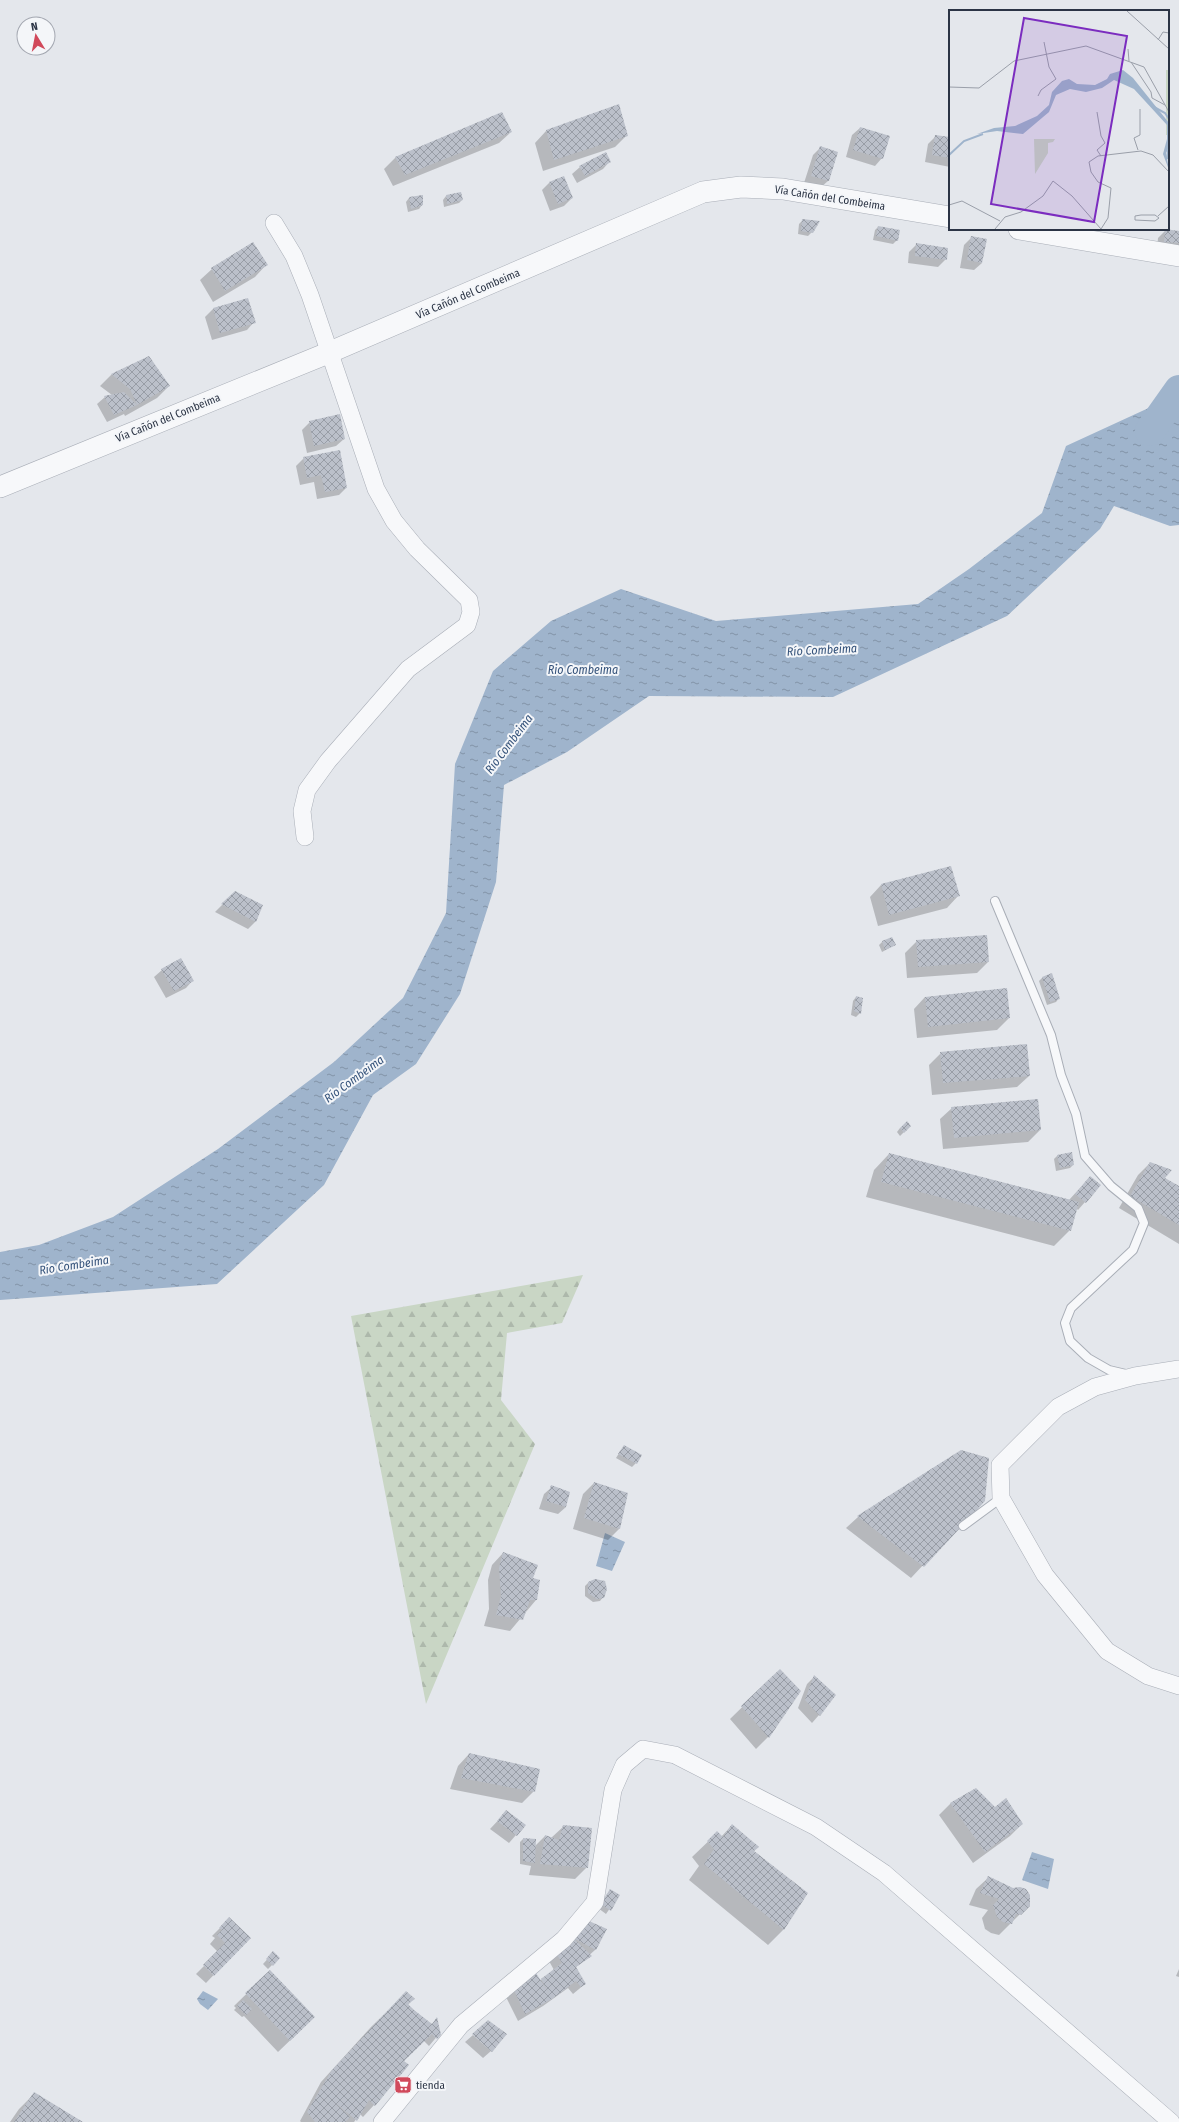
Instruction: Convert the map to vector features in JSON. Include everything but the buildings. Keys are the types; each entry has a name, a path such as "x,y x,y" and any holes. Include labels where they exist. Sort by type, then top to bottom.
{"street":[{"name":"Vía Cañón del Combeima","path":"0,486 328,353 703,192 741,188 783,189 949,217"},
{"path":"274,223 294,256 310,295 328,353 376,488 394,521 417,549 469,600 471,612 467,625 408,669 328,761 307,790 302,811 305,836"},
{"path":"1025,230 1179,256"},
{"path":"1179,1368 1135,1376 1095,1387 1058,1407 1000,1465 1001,1498 1045,1575 1107,1651 1148,1676 1179,1686"},
{"path":"382,2122 461,2025 564,1939 596,1902 613,1790 624,1765 643,1749 675,1755 816,1826 884,1873 1171,2122"}],"lane":[{"path":"995,902 1050,1035 1061,1075 1076,1114 1085,1156 1111,1186 1138,1208 1144,1223 1133,1250 1071,1308 1065,1323 1070,1341 1088,1358 1109,1370 1135,1376"},
{"path":"963,1526 1001,1498"}],"green space":[{"path":"583,1275 562,1323 507,1333 501,1400 535,1444 426,1704 351,1316"}],"water":[{"name":"Rio Combeima","path":"1179,394 1179,525 1170,526 1114,506 1100,529 1007,616 833,697 649,696 567,752 504,785 496,882 460,994 416,1064 373,1095 324,1185 217,1284 0,1300 0,1252 39,1245 113,1217 218,1149 334,1062 403,998 446,913 455,764 493,671 551,621 621,589 716,621 918,604 969,569 1042,513 1066,446"},
{"path":"605,1533 625,1542 612,1571 596,1566"},
{"path":"1032,1852 1054,1859 1048,1889 1022,1880"},
{"path":"203,1991 218,1999 208,2010 200,2004 197,1999"}],"waterway":[{"name":"Río Combeima","path":"1150,431 1179,390"}],"place":[{"name":"tienda","path":"403,2085"}]}
